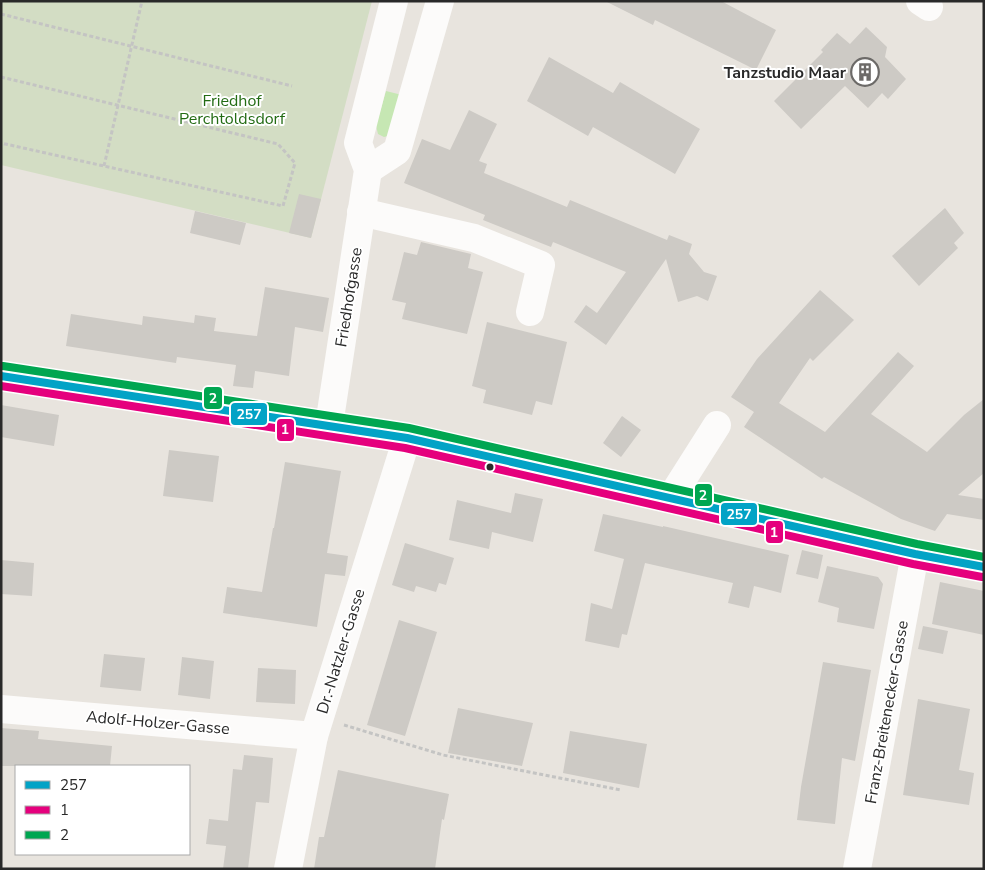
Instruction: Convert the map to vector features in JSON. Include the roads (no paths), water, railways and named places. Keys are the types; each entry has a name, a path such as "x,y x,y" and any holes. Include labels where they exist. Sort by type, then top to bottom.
{"street":[{"name":"Friedhofgasse","path":"328,424 368,170 358,143 394,1"},
{"path":"368,170 397,151 440,1"},
{"path":"361,212 474,238 541,265 530,312"},
{"path":"1,376 328,424 407,438 914,554 984,567"},
{"path":"670,499 717,425"},
{"name":"Dr.-Natzler-Gasse","path":"288,869 317,726 407,438"},
{"name":"Franz-Breitenecker-Gasse","path":"857,869 914,554"},
{"name":"Adolf-Holzer-Gasse","path":"1,708 317,726"}],"place":[{"name":"Tanzstudio Maar","path":"865,72"}],"park label":[{"name":"Friedhof Perchtoldsdorf","path":"232,109"}]}
